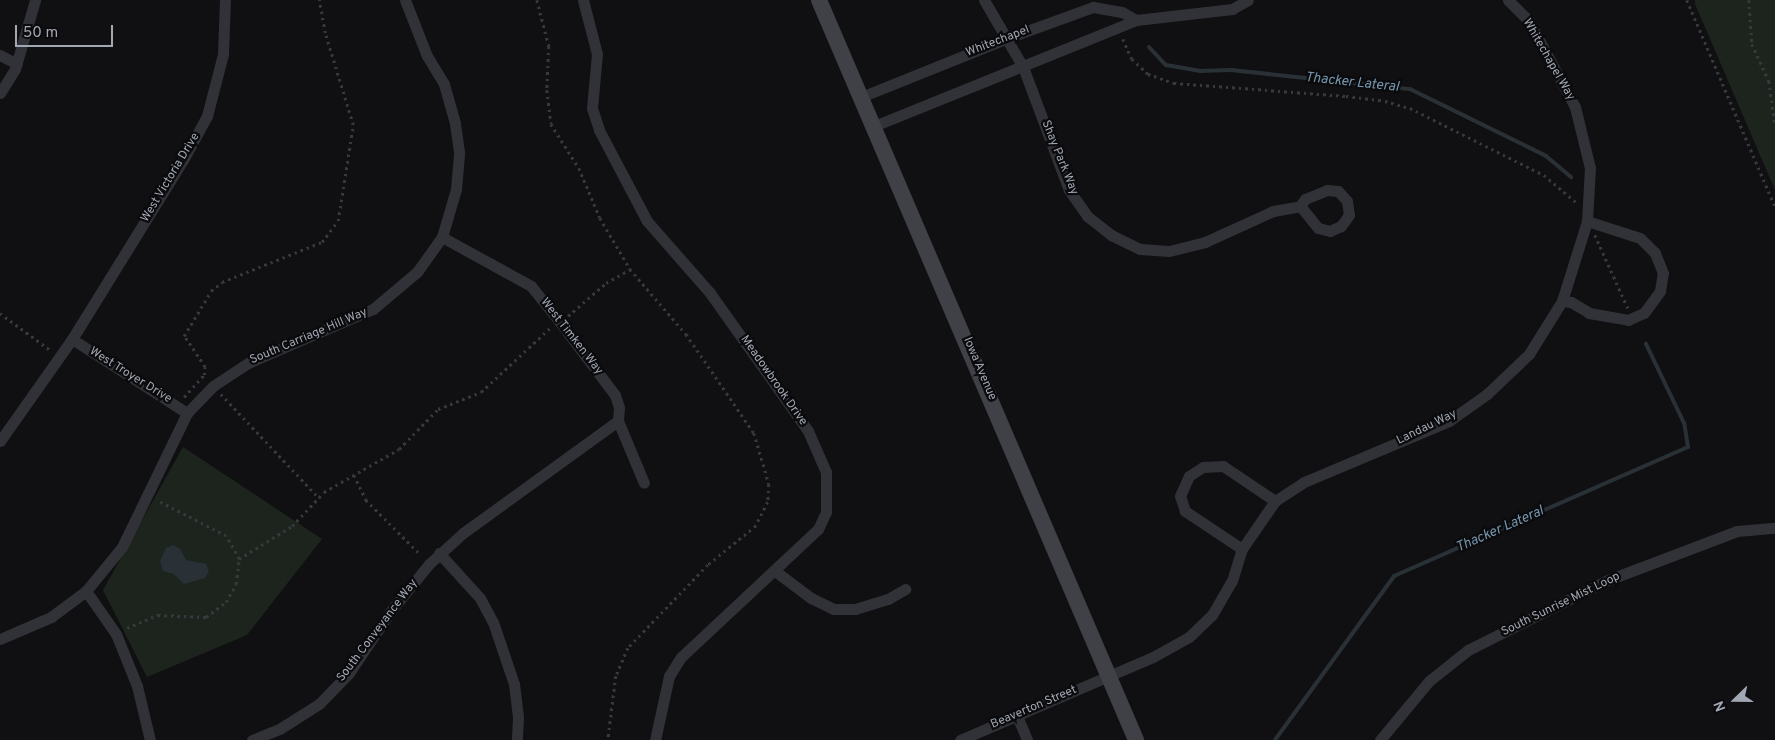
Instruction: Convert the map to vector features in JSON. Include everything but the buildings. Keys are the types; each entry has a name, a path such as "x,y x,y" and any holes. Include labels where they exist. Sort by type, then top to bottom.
{"street":[{"path":"0,93 17,64 35,0"},
{"name":"West Victoria Drive","path":"0,441 72,340 183,160 207,116 223,54 225,0"},
{"name":"South Carriage Hill Way","path":"0,639 51,617 86,591 122,547 187,413 213,386 248,363 373,309 417,272 442,237 456,188 459,152 455,123 444,84 427,56 406,0"},
{"name":"Meadowbrook Drive","path":"583,0 597,54 592,108 599,130 647,221 716,301 808,430 826,472 826,512 818,529 775,571 736,602 681,657 669,676 655,740"},
{"name":"Iowa Avenue","path":"819,0 1136,740"},
{"name":"Shay Park Way","path":"984,0 1023,67 1069,190 1087,216 1118,239 1140,250 1169,251 1205,242 1274,211 1300,206"},
{"name":"Whitechapel","path":"874,126 1136,20 1232,9 1248,0"},
{"name":"Whitechapel Way","path":"1508,0 1529,22 1575,107 1590,168 1587,221 1562,301"},
{"name":"Whitechapel","path":"862,97 1005,38 1093,7 1122,12 1136,20"},
{"path":"0,55 17,64"},
{"path":"1562,301 1617,321 1644,313 1660,292 1663,273 1655,253 1640,238 1587,221"},
{"name":"West Timken Way","path":"442,237 530,286 559,321 615,395 619,407 618,421 644,483"},
{"name":"Landau Way","path":"1109,677 1189,637 1212,615 1232,581 1242,549 1275,501 1304,482 1449,420 1487,394 1529,354 1562,301"},
{"name":"West Troyer Drive","path":"72,340 187,413"},
{"name":"South Conveyance Way","path":"252,740 280,728 319,704 349,673 390,612 439,553 618,421"},
{"path":"1242,549 1185,512 1180,496 1189,476 1203,467 1222,466 1275,501"},
{"name":"South Sunrise Mist Loop","path":"1380,740 1429,681 1468,650 1608,580 1736,532 1775,528"},
{"path":"439,553 480,598 493,622 514,684 518,718 517,740"},
{"path":"775,571 811,598 834,608 855,609 888,599 905,589"},
{"path":"86,591 116,634 137,686 150,740"},
{"name":"Beaverton Street","path":"960,740 1109,677"},
{"path":"1016,716 1027,740"}],"path":[{"path":"176,406 204,375 205,367 184,336 211,292 222,282 317,244 329,236 338,221 353,125 325,33 319,0"},
{"path":"537,0 549,46 547,90 551,124 579,168 600,218 630,269 686,334 754,433 766,469 768,502 756,526 708,565 628,648 616,676 608,740"},
{"path":"1687,0 1775,206"},
{"path":"1749,0 1752,44 1769,81 1775,124"},
{"path":"1118,28 1132,59 1148,74 1174,83 1346,96 1410,108 1544,175 1577,203 1632,318"},
{"path":"238,559 292,526 318,497 399,449 438,410 481,392 559,321 630,269"},
{"path":"0,313 60,356"},
{"path":"204,375 318,497"},
{"path":"354,475 366,500 429,564"},
{"path":"116,634 158,615 196,619 216,611 232,594 238,559 226,536 148,496"}],"shaded area":[{"path":"1695,0 1775,0 1775,190 1695,4"},
{"path":"183,447 322,539 247,635 147,677 103,590"},
{"path":"173,545 180,549 186,560 206,564 209,571 205,578 184,584 174,574 163,571 160,561 166,548"}],"waterway":[{"name":"Thacker Lateral","path":"1149,47 1166,65 1200,71 1231,70 1410,89 1546,156 1571,177"},
{"name":"Thacker Lateral","path":"1275,740 1394,576 1688,447 1684,423 1646,344"}]}
